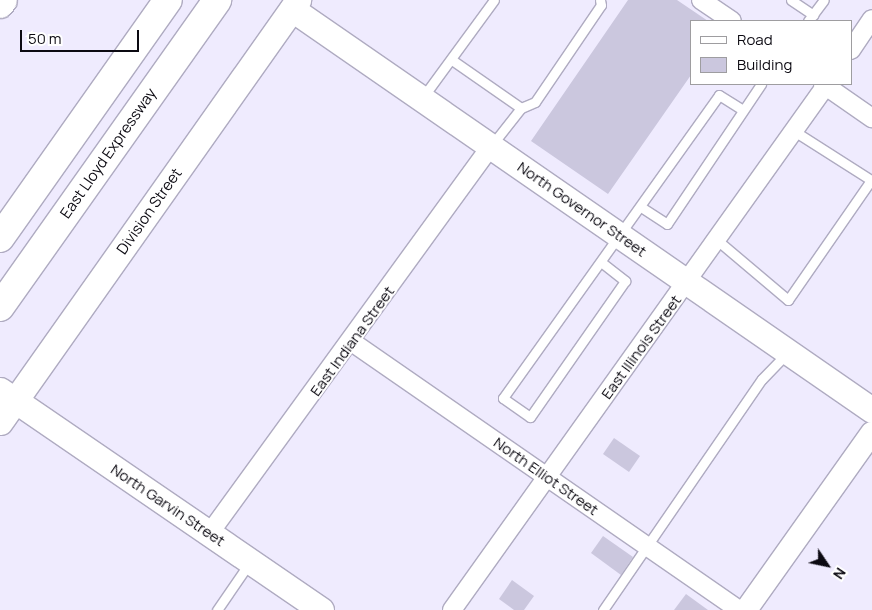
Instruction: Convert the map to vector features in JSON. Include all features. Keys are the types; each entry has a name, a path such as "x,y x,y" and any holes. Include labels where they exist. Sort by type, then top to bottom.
{"highway":[{"path":"0,238 168,0"},
{"name":"East Lloyd Expressway","path":"0,307 217,0"}],"main road":[{"path":"0,6 4,0"},
{"name":"North Governor Street","path":"290,3 422,98 872,410"},
{"name":"Division Street","path":"0,422 8,395 290,3"},
{"name":"North Garvin Street","path":"8,395 321,610"}],"street":[{"path":"701,0 731,20"},
{"path":"852,49 872,20"},
{"name":"East Illinois Street","path":"452,610 688,282 824,85"},
{"path":"826,85 872,118"},
{"name":"East Indiana Street","path":"209,534 352,342 491,146"},
{"name":"North Elliot Street","path":"352,342 739,610"},
{"path":"746,610 872,433"}],"lane":[{"path":"422,98 452,60 494,0"},
{"path":"491,146 521,108 535,102 601,5 600,0"},
{"path":"791,0 810,18 824,0"},
{"path":"452,60 521,108"},
{"path":"641,207 667,224 760,85"},
{"path":"600,262 625,281 530,417 503,398 719,95 743,110"},
{"path":"717,240 788,300 871,180 794,131"},
{"path":"603,610 649,547 762,379 788,352"},
{"path":"217,610 250,562"}],"building":[{"path":"628,0 677,0 707,20 690,20 690,76 608,194 531,141"},
{"path":"614,438 640,456 629,472 603,454"},
{"path":"603,536 633,557 621,575 591,553"},
{"path":"512,580 534,596 524,610 514,610 499,599"},
{"path":"686,594 708,610 674,610"}]}
